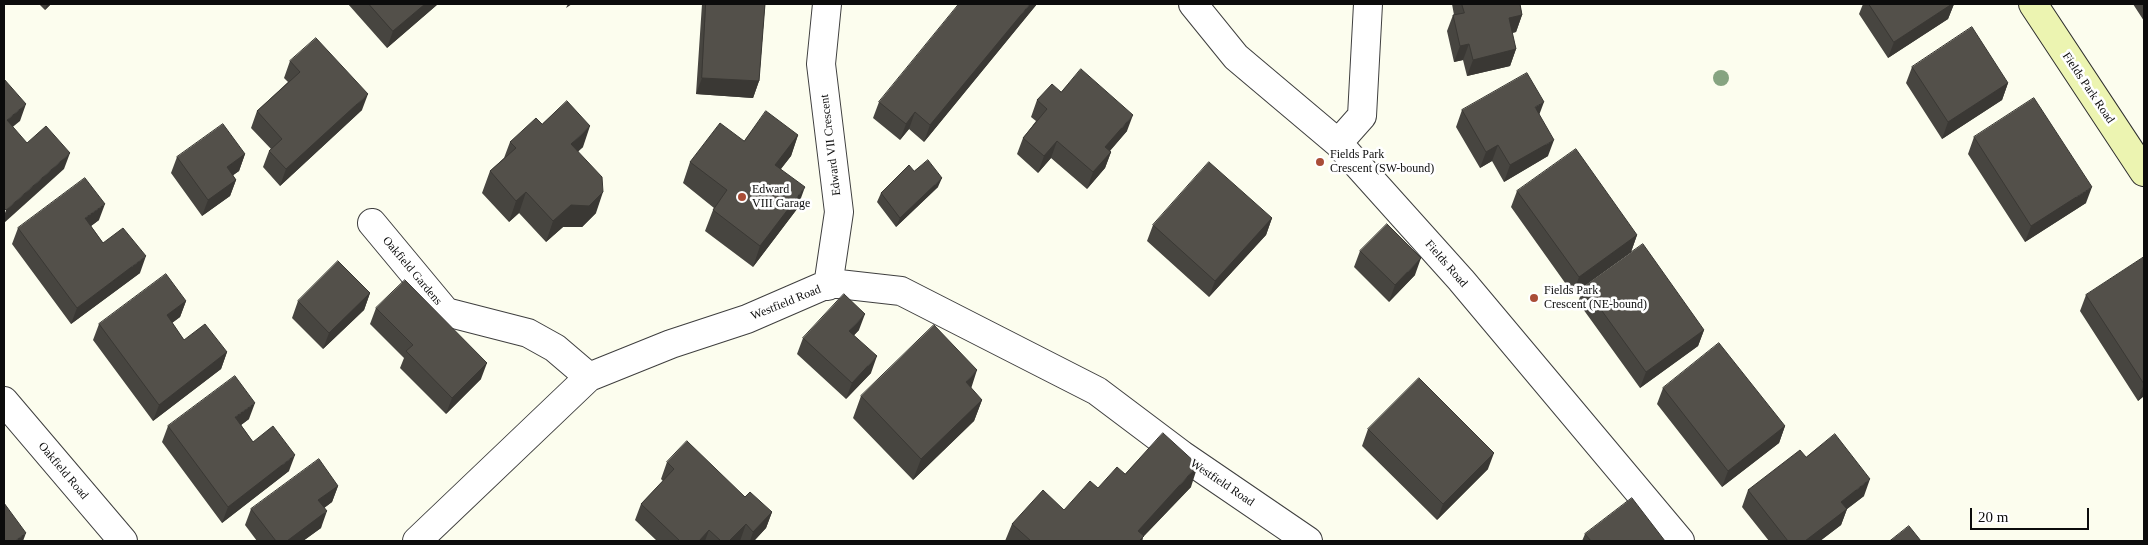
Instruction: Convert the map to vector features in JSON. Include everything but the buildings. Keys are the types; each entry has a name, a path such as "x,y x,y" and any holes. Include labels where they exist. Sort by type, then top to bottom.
{"main road":[{"name":"Fields Park Road","path":"2033,4 2144,172"}],"street":[{"name":"Edward VII Crescent","path":"827,4 821,64 839,212 828,286"},
{"name":"Fields Road","path":"1193,4 1236,57 1338,143 1461,280 1680,541"},
{"path":"1338,143 1362,116 1368,4"},
{"name":"Oakfield Gardens","path":"372,223 446,312 528,333 554,348 589,377"},
{"name":"Westfield Road","path":"417,541 589,377 671,344 746,319 828,286 830,283 901,291 1097,391 1182,455 1308,541"},
{"name":"Oakfield Road","path":"4,402 122,541"}],"place":[{"name":"Fields Park Crescent (SW-bound)","path":"1320,162"},
{"name":"Edward VIII Garage","path":"742,197"},
{"name":"Fields Park Crescent (NE-bound)","path":"1534,298"}]}
